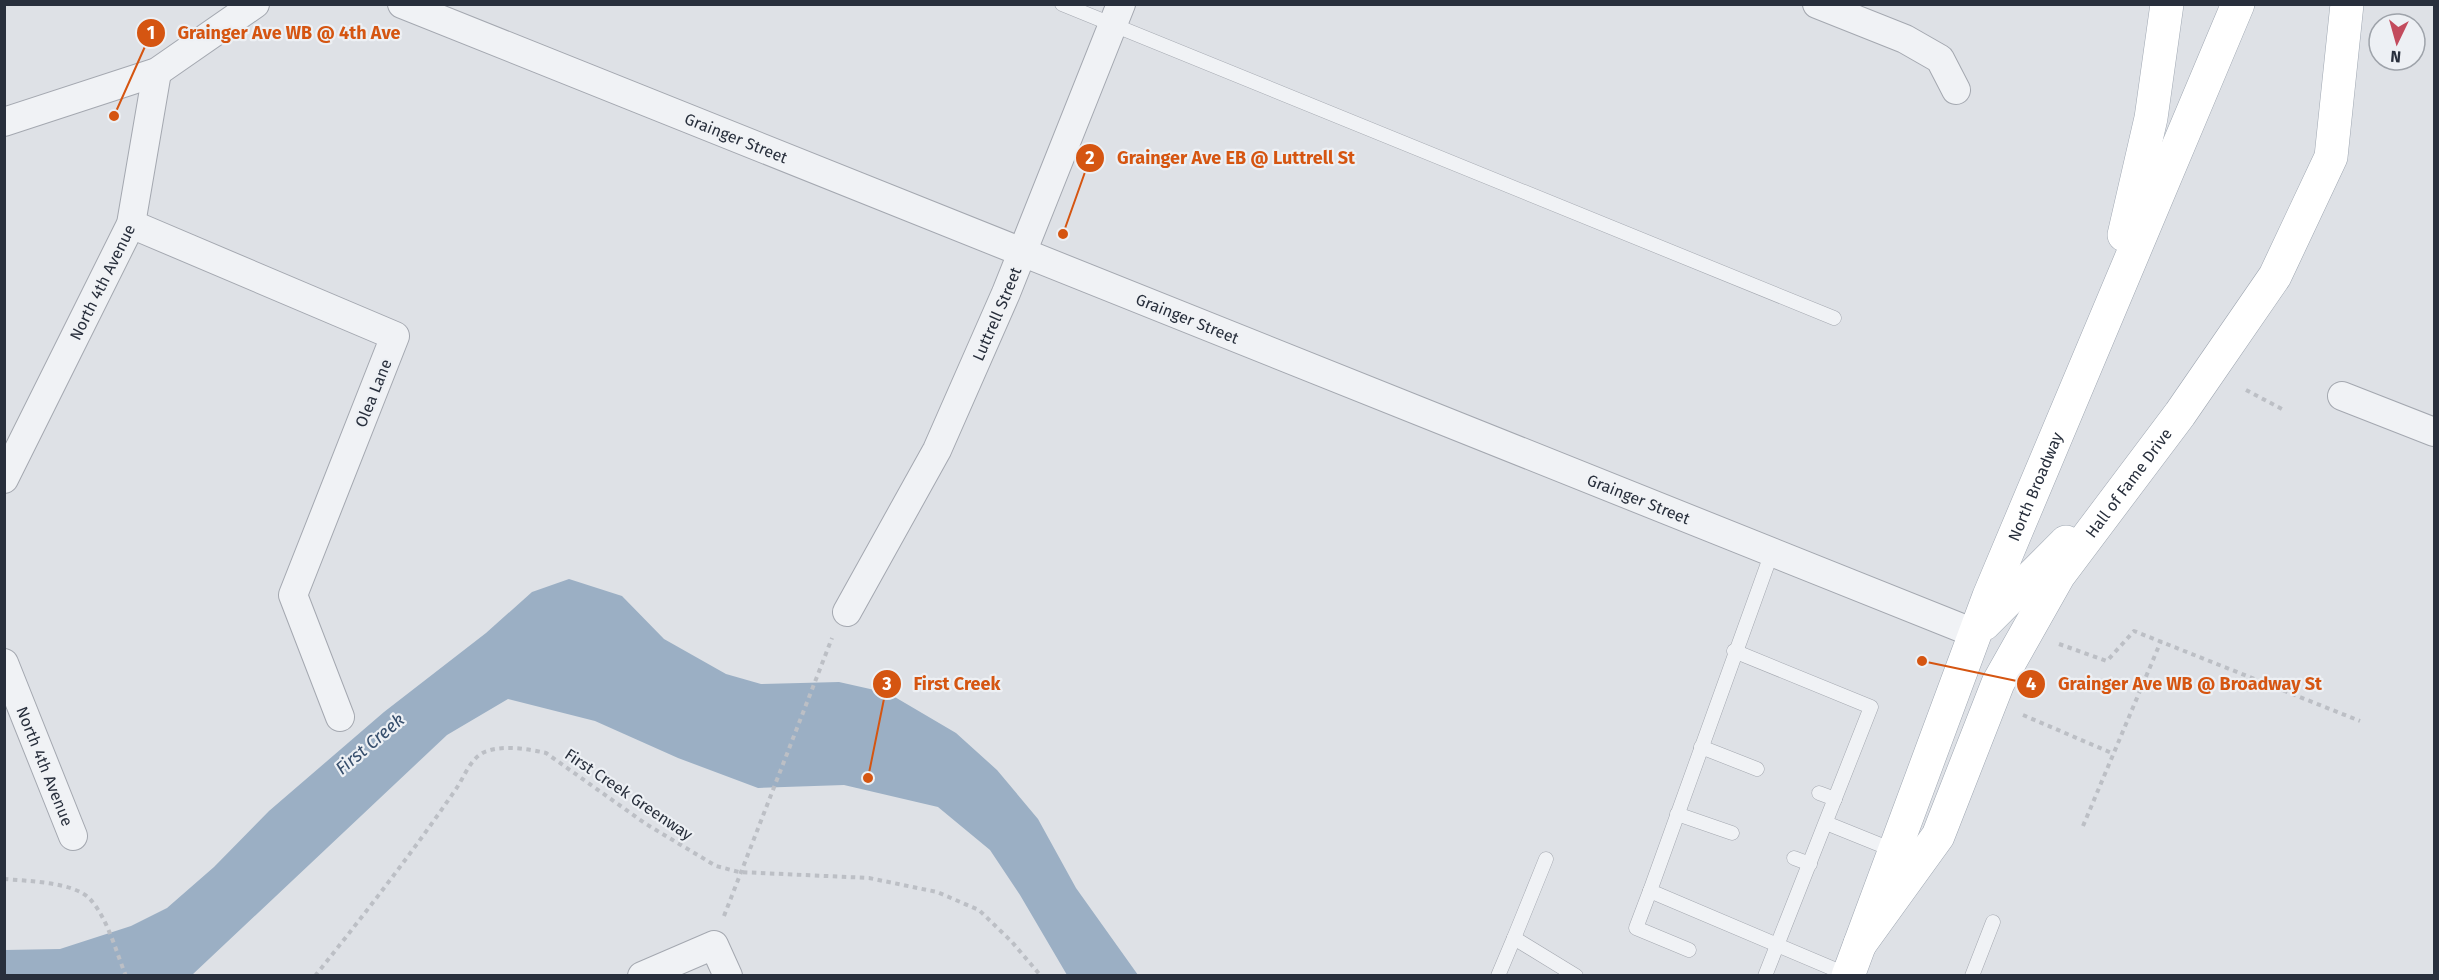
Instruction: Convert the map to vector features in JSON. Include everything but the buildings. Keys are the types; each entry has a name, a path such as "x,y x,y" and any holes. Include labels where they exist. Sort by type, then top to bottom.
{"main road":[{"path":"2104,324 2151,118 2167,4"},
{"name":"North Broadway","path":"1848,975 1974,633 2238,4"},
{"name":"Hall of Fame Drive","path":"1860,944 1938,836 1998,683 2060,575 2180,414 2276,276 2331,157 2348,18 2347,4"},
{"path":"1974,633 2079,528 2180,414"}],"street":[{"path":"4,122 157,72 255,4"},
{"name":"Grainger Street","path":"402,4 1974,633"},
{"path":"1817,4 1905,39 1940,59 1956,90"},
{"name":"Luttrell Street","path":"847,612 937,450 1021,252 1117,15"},
{"name":"North 4th Avenue","path":"4,479 131,224 157,72"},
{"name":"Olea Lane","path":"131,224 395,336 293,594 340,717"},
{"path":"2342,396 2434,432"},
{"name":"North 4th Avenue","path":"4,663 73,836"},
{"path":"642,975 714,945 728,975"}],"lane":[{"path":"1062,4 1117,15 1834,318"},
{"path":"1689,950 1636,928 1734,651 1772,552"},
{"path":"1734,651 1871,707 1765,975"},
{"path":"1701,747 1757,769"},
{"path":"1820,793 1835,799"},
{"path":"1677,814 1732,833"},
{"path":"1826,823 1893,850"},
{"path":"1794,858 1810,864"},
{"path":"1498,975 1546,860"},
{"path":"1650,891 1848,975"},
{"path":"1972,975 1993,922"},
{"path":"1514,938 1576,975"}],"path":[{"path":"2246,390 2282,409"},
{"path":"2050,641 2107,661 2134,631 2360,721"},
{"path":"2083,826 2162,641"},
{"path":"714,945 739,872 828,645"},
{"path":"2041,723 2114,754"},
{"name":"First Creek Greenway","path":"315,975 369,908 457,788 472,762 487,751 527,748 546,753 646,824 716,866 739,872 869,878 937,892 979,910 1041,975"},
{"path":"4,879 46,883 89,897 108,932 126,975"}],"water":[{"name":"First Creek","path":"569,579 622,596 664,639 726,674 761,684 839,682 888,693 956,733 997,770 1038,819 1076,888 1138,975 1067,975 1020,895 990,850 938,807 844,785 758,788 678,758 595,721 508,699 447,735 192,975 5,975 5,950 60,949 131,926 167,908 214,867 269,811 384,712 486,633 532,592"}],"place":[{"name":"Grainger Ave WB @ 4th Ave","path":"114,116"},
{"name":"Grainger Ave EB @ Luttrell St","path":"1063,234"},
{"name":"Grainger Ave WB @ Broadway St","path":"1922,661"},
{"name":"First Creek","path":"868,778"}]}
